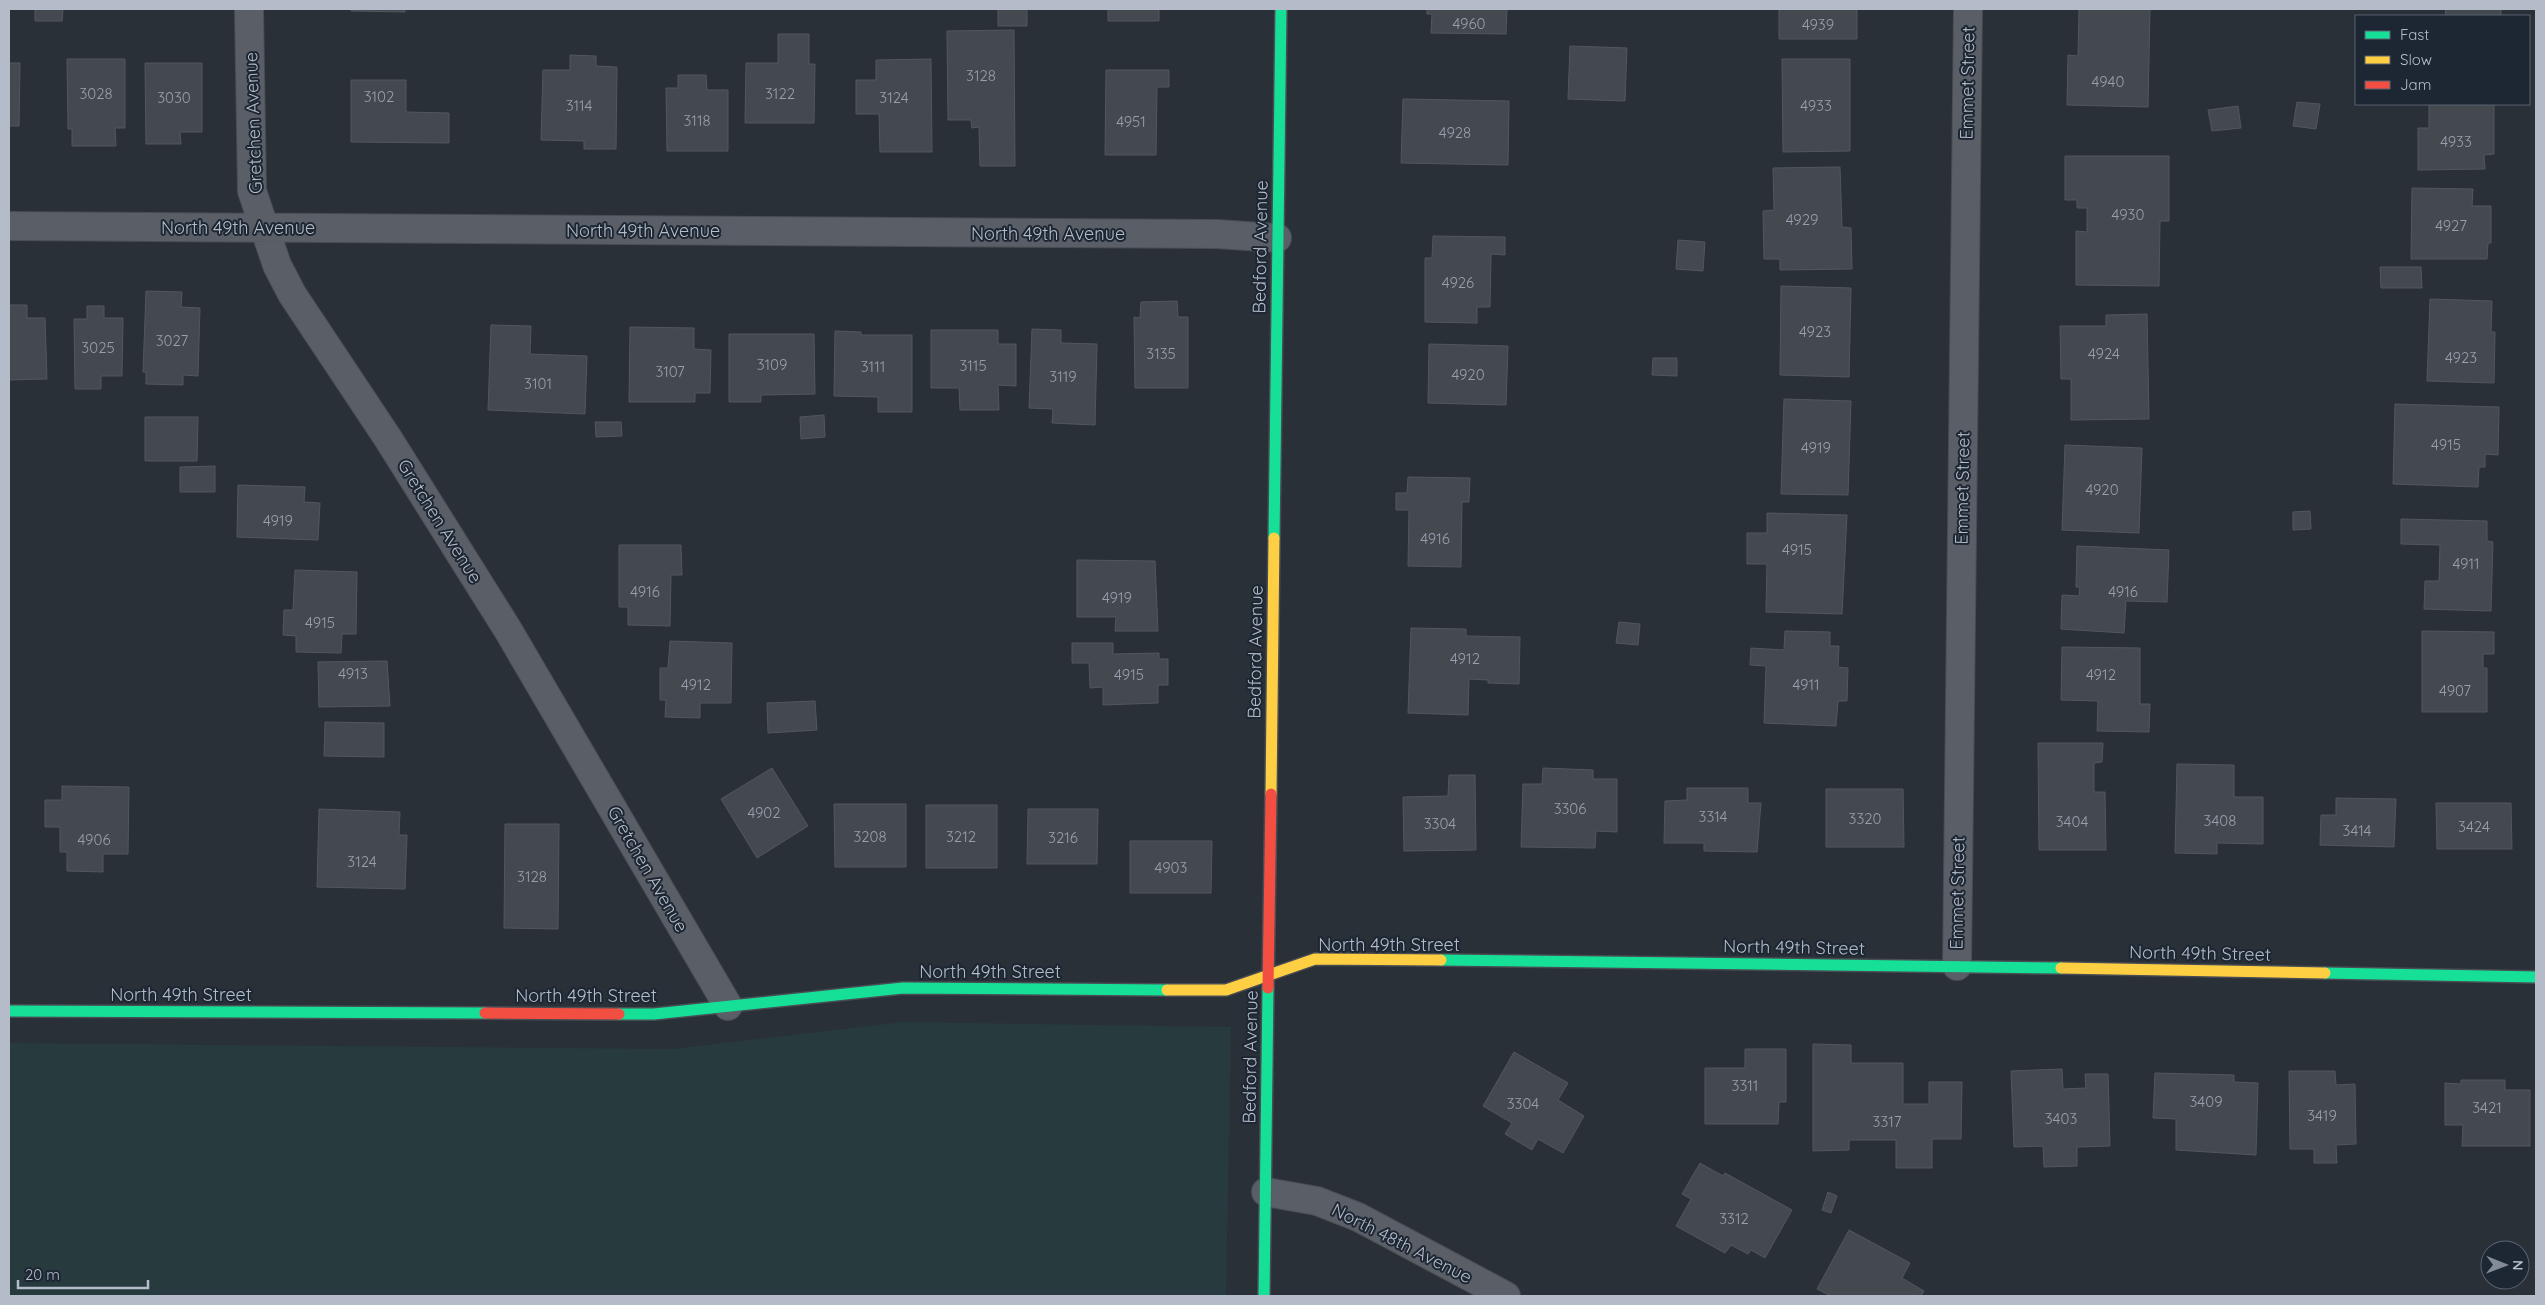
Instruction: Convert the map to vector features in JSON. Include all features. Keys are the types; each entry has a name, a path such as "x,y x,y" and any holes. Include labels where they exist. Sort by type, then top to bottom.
{"street":[{"name":"Gretchen Avenue","path":"249,9 252,192 277,265 292,294 389,440 508,630 728,1006"},
{"name":"Bedford Avenue","path":"1264,1296 1281,9"},
{"name":"Emmet Street","path":"1956,966 1968,9"},
{"name":"North 49th Avenue","path":"9,226 1207,234 1277,238"},
{"name":"North 49th Street","path":"9,1011 654,1014 903,988 1226,990 1315,960 1956,966 2536,977"},
{"name":"North 48th Avenue","path":"1266,1192 1317,1201 1358,1217 1506,1296"}],"green space":[{"path":"903,1022 1231,1027 1226,1296 9,1296 9,1043 673,1049"}],"building":[{"path":"35,9 63,9 62,21 35,21"},
{"path":"351,9 405,9 405,12 351,11"},
{"path":"998,9 1027,9 1027,26 998,26"},
{"path":"1108,9 1159,9 1159,21 1108,21"},
{"path":"1427,9 1507,9 1506,34 1431,33 1432,14 1427,14"},
{"path":"1779,9 1857,9 1857,39 1779,39"},
{"path":"2079,9 2150,9 2148,107 2067,105 2068,55 2078,56"},
{"path":"2446,9 2501,9 2501,15 2445,15"},
{"path":"1014,30 1015,166 980,166 979,127 972,128 971,120 948,120 947,31"},
{"path":"778,34 809,34 809,64 815,64 814,123 745,123 746,63 778,63"},
{"path":"1570,46 1627,48 1625,101 1568,99"},
{"path":"570,55 596,56 596,66 617,67 616,149 584,149 584,141 541,140 543,70 570,70"},
{"path":"67,59 125,59 125,128 115,128 116,146 72,146 72,129 68,129"},
{"path":"931,59 932,152 880,152 879,114 856,114 856,80 876,80 876,60"},
{"path":"1782,59 1850,59 1850,151 1783,152"},
{"path":"9,63 20,63 19,126 9,126"},
{"path":"145,63 202,63 202,132 180,132 181,144 146,144"},
{"path":"1106,70 1169,70 1169,87 1157,87 1156,155 1105,155"},
{"path":"678,75 706,75 707,90 728,90 728,151 667,151 666,88 678,88"},
{"path":"351,80 406,80 406,112 449,113 449,143 351,142"},
{"path":"1403,99 1509,101 1508,165 1401,163"},
{"path":"2297,102 2320,104 2316,129 2293,126"},
{"path":"2429,105 2494,105 2494,154 2484,155 2485,169 2418,170 2418,128 2429,128"},
{"path":"2238,106 2241,128 2212,131 2208,110"},
{"path":"2065,156 2169,156 2169,221 2160,221 2159,286 2076,285 2076,231 2087,232 2087,208 2077,208 2077,200 2065,200"},
{"path":"1840,167 1842,227 1851,228 1852,269 1780,270 1780,259 1764,259 1763,211 1774,210 1773,168"},
{"path":"2412,188 2473,189 2472,206 2491,206 2491,243 2488,243 2487,259 2411,259"},
{"path":"1433,236 1505,237 1505,255 1491,254 1490,307 1477,307 1477,323 1425,322 1425,258 1432,258"},
{"path":"1678,240 1705,242 1703,271 1676,269"},
{"path":"2380,267 2421,267 2422,288 2381,288"},
{"path":"1781,286 1851,288 1849,377 1780,375"},
{"path":"146,291 182,292 181,307 200,308 198,376 183,375 183,385 146,384 146,372 143,372"},
{"path":"2430,299 2492,301 2491,332 2495,332 2494,383 2427,381"},
{"path":"1177,301 1178,317 1188,317 1188,388 1135,388 1134,317 1140,318 1141,302"},
{"path":"9,305 27,305 27,318 45,318 47,379 9,380"},
{"path":"87,306 104,306 104,318 123,318 122,376 101,376 101,389 75,389 74,319 87,319"},
{"path":"2147,314 2149,419 2071,420 2071,379 2061,379 2060,326 2106,326 2106,315"},
{"path":"491,325 531,326 530,354 587,356 585,414 488,410"},
{"path":"630,327 694,328 694,349 711,350 710,393 695,393 695,402 629,402"},
{"path":"1032,329 1061,330 1061,343 1097,344 1095,425 1052,423 1053,409 1029,408"},
{"path":"931,330 998,330 998,344 1016,344 1016,386 998,385 999,410 960,410 959,388 931,388"},
{"path":"835,331 861,332 861,335 912,335 912,412 878,412 878,397 834,396"},
{"path":"729,334 814,334 815,394 761,395 761,402 729,402"},
{"path":"1429,344 1508,346 1506,405 1428,403"},
{"path":"1653,358 1677,358 1677,376 1652,375"},
{"path":"1784,399 1851,401 1848,495 1781,494"},
{"path":"2395,404 2499,407 2498,455 2485,454 2485,467 2479,467 2478,487 2393,484"},
{"path":"824,415 825,437 801,439 800,417"},
{"path":"145,417 198,417 197,461 145,461"},
{"path":"595,422 621,422 622,436 596,437"},
{"path":"2065,445 2142,448 2139,533 2062,530"},
{"path":"215,466 215,492 180,492 180,467"},
{"path":"1408,477 1470,478 1469,502 1462,502 1461,567 1408,566 1409,510 1396,510 1396,493 1407,493"},
{"path":"238,485 305,487 304,502 320,503 318,540 237,537"},
{"path":"2310,511 2311,529 2293,530 2293,512"},
{"path":"1767,513 1847,515 1842,614 1766,612 1767,564 1747,564 1747,533 1767,533"},
{"path":"2401,519 2487,521 2487,541 2493,542 2491,611 2424,609 2425,581 2439,581 2440,545 2401,544"},
{"path":"619,545 681,545 682,575 671,575 670,626 628,625 628,607 619,607"},
{"path":"2077,546 2169,550 2167,602 2126,601 2124,633 2061,629 2062,595 2079,596 2080,587 2076,587"},
{"path":"1077,560 1155,561 1158,631 1115,631 1116,617 1077,617"},
{"path":"295,570 357,572 356,634 342,634 341,653 296,652 296,636 283,635 284,610 293,610"},
{"path":"1619,622 1640,624 1638,645 1616,643"},
{"path":"1411,628 1466,629 1466,636 1520,637 1519,684 1488,683 1488,680 1469,679 1468,715 1408,713"},
{"path":"1785,631 1830,632 1830,646 1839,646 1838,667 1848,668 1847,701 1838,701 1836,726 1764,723 1766,666 1750,665 1751,648 1784,650"},
{"path":"2422,631 2494,632 2494,654 2483,654 2483,668 2487,668 2487,712 2422,712"},
{"path":"670,641 732,643 731,703 700,703 700,718 665,717 666,700 660,700 660,668 668,668"},
{"path":"1072,643 1113,643 1113,654 1159,653 1159,659 1168,659 1168,685 1158,685 1158,703 1103,705 1103,687 1090,688 1089,663 1072,663"},
{"path":"2062,647 2140,648 2140,704 2150,704 2149,732 2097,731 2098,701 2061,700"},
{"path":"387,661 390,706 319,707 318,662"},
{"path":"815,701 817,730 768,733 767,703"},
{"path":"325,722 384,723 384,757 324,756"},
{"path":"2038,743 2103,743 2102,762 2094,763 2094,792 2105,792 2106,850 2039,850"},
{"path":"2177,764 2234,765 2234,797 2263,797 2263,844 2217,843 2217,854 2175,853"},
{"path":"772,768 808,826 757,858 721,799"},
{"path":"1543,768 1593,770 1593,779 1617,779 1617,832 1596,831 1595,848 1521,847 1523,784 1542,784"},
{"path":"1449,775 1475,775 1476,850 1404,851 1403,797 1448,796"},
{"path":"62,786 129,787 128,854 103,854 103,872 67,871 67,852 60,852 60,827 45,827 45,800 62,800"},
{"path":"1687,788 1748,788 1748,803 1761,803 1757,852 1704,851 1704,843 1664,843 1665,801 1687,800"},
{"path":"1826,789 1903,789 1904,847 1826,847"},
{"path":"2336,798 2396,799 2394,847 2320,845 2321,815 2336,815"},
{"path":"2436,803 2511,803 2512,849 2437,849"},
{"path":"834,804 906,804 906,867 835,867"},
{"path":"926,805 997,805 997,868 926,868"},
{"path":"319,809 400,812 399,835 407,835 405,889 317,887"},
{"path":"1028,809 1098,809 1097,864 1027,864"},
{"path":"505,824 559,824 558,929 504,928"},
{"path":"1130,841 1212,841 1211,893 1130,893"},
{"path":"1813,1044 1851,1045 1851,1063 1903,1063 1903,1104 1929,1104 1929,1082 1962,1082 1961,1139 1932,1139 1932,1168 1896,1168 1896,1140 1849,1140 1849,1150 1813,1151"},
{"path":"1745,1049 1786,1049 1786,1102 1779,1102 1778,1124 1705,1124 1705,1068 1745,1068"},
{"path":"1514,1052 1568,1083 1558,1100 1584,1116 1563,1153 1538,1139 1532,1150 1505,1134 1512,1123 1483,1106"},
{"path":"2062,1069 2063,1089 2086,1088 2085,1074 2108,1074 2110,1146 2077,1147 2077,1166 2044,1167 2043,1146 2014,1147 2011,1071"},
{"path":"2289,1071 2335,1071 2336,1085 2355,1084 2356,1144 2336,1145 2337,1163 2314,1163 2314,1149 2290,1149"},
{"path":"2155,1073 2234,1075 2234,1082 2258,1083 2256,1155 2176,1150 2176,1119 2153,1118"},
{"path":"2461,1080 2505,1080 2505,1090 2530,1090 2530,1146 2462,1146 2463,1125 2445,1125 2445,1083 2461,1084"},
{"path":"1700,1163 1723,1176 1725,1173 1792,1210 1765,1258 1751,1250 1748,1254 1731,1245 1725,1253 1676,1226 1691,1199 1682,1194"},
{"path":"1828,1192 1837,1196 1831,1213 1822,1210"},
{"path":"1849,1230 1910,1263 1902,1278 1924,1291 1921,1296 1831,1296 1817,1289"}],"traffic: fast":[{"path":"1274,538 1281,9"},
{"path":"1441,960 2061,968"},
{"path":"2325,973 2536,977"},
{"path":"619,1014 654,1014 903,988 1167,990"},
{"path":"1264,1296 1268,988"},
{"path":"9,1011 485,1013"}],"traffic: slow":[{"path":"1271,794 1274,538"},
{"path":"1167,990 1226,990 1315,959 1441,960"},
{"path":"2061,968 2325,973"}],"traffic: jam":[{"path":"1268,988 1271,794"},
{"path":"485,1013 619,1014"}]}
